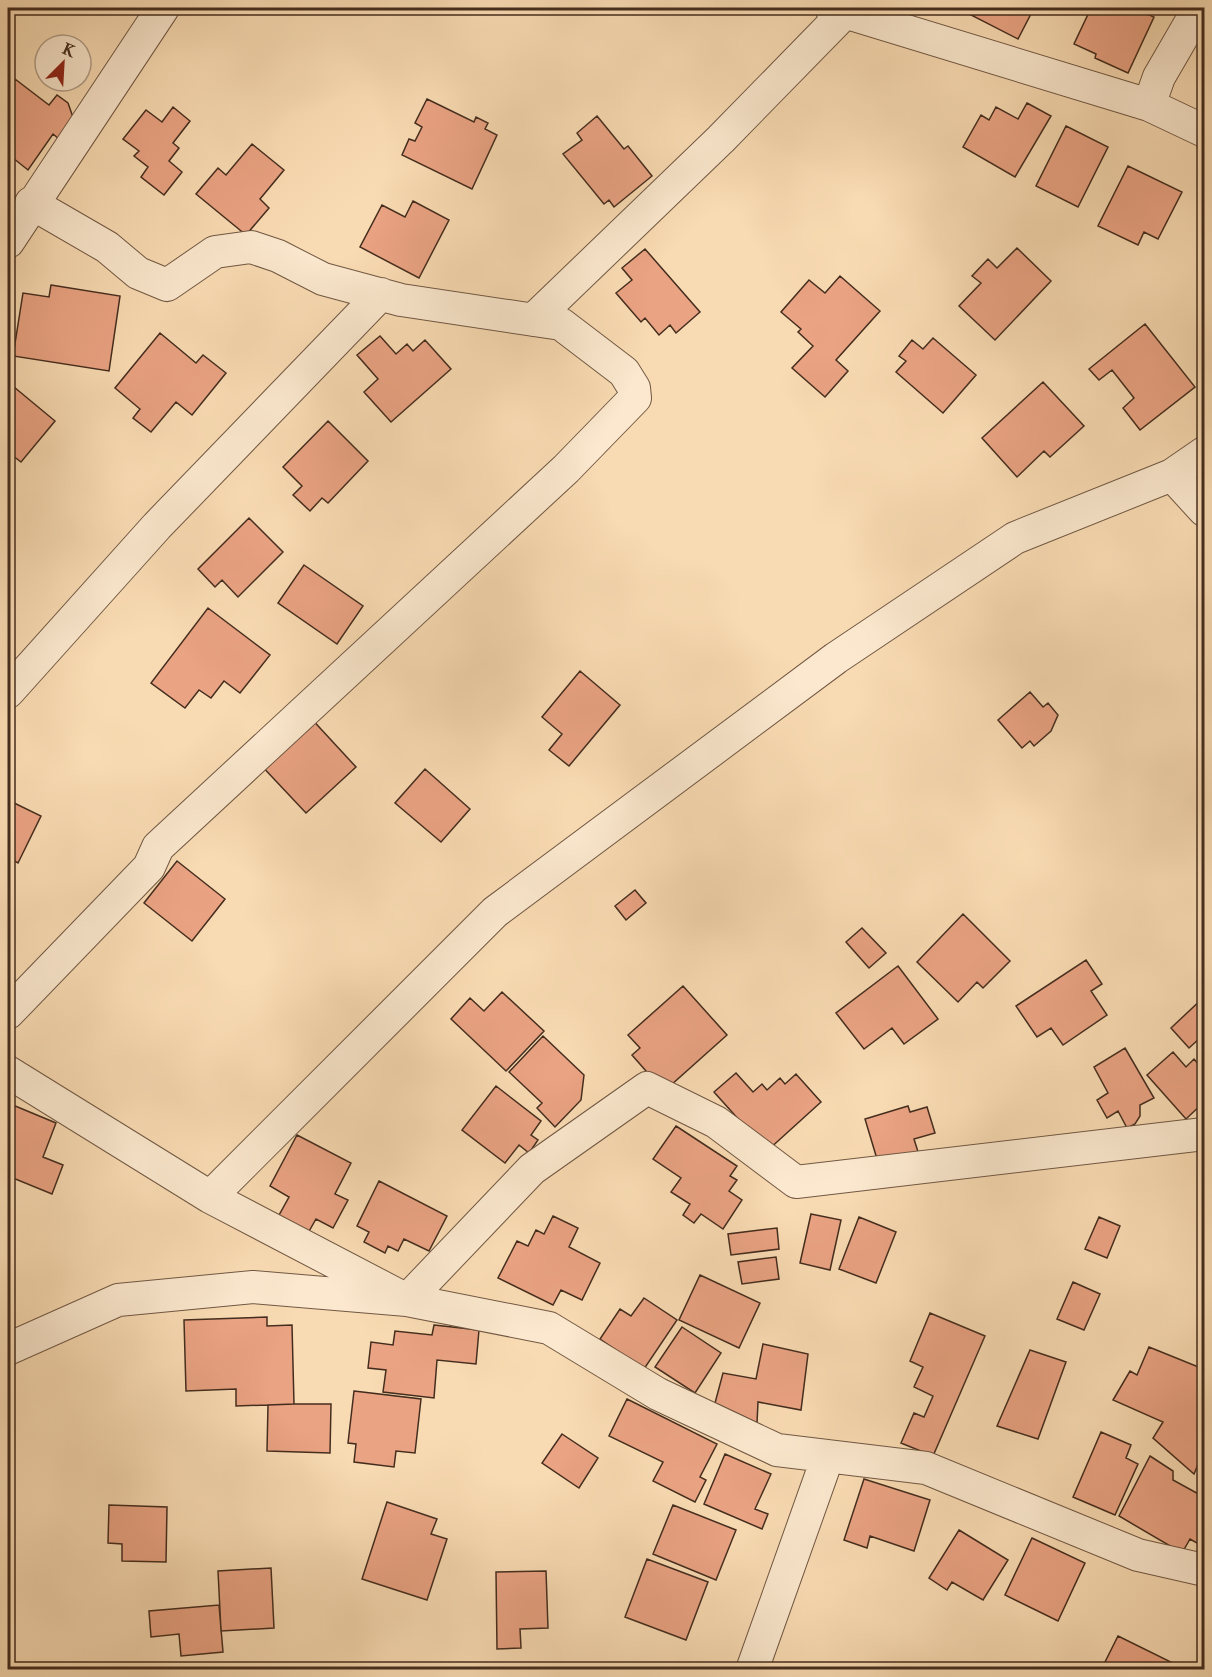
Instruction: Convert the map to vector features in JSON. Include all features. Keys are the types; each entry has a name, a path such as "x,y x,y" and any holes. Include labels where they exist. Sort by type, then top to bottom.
{"street":[{"path":"8,242 31,203 163,8"},
{"path":"1149,105 1159,77 1199,8"},
{"path":"533,320 721,139 842,9 1149,105 1204,131"},
{"path":"8,1012 149,867 158,847 566,469 635,398 634,388 624,372 561,324 401,300 324,279 278,256 251,247 215,252 166,285 138,273 107,247 31,203"},
{"path":"8,692 157,526 381,294"},
{"path":"210,1197 495,912 836,658 1015,538 1172,475 1204,453"},
{"path":"1172,475 1204,510"},
{"path":"8,1072 210,1197 407,1300"},
{"path":"407,1300 532,1169 647,1089 716,1122 796,1182 1204,1134"},
{"path":"8,1349 118,1300 253,1287 407,1300 549,1328 658,1395 777,1450 926,1468 1138,1555 1204,1570"},
{"path":"752,1670 828,1456"}],"building":[{"path":"972,8 1034,8 1018,39 969,14"},
{"path":"1091,8 1134,8 1154,17 1128,73 1095,58 1096,54 1074,44"},
{"path":"15,79 49,105 57,95 68,103 74,120 59,139 53,134 28,170 8,154 8,89"},
{"path":"427,99 474,122 476,117 488,123 485,129 497,135 472,189 402,155 409,139 415,141 422,127 415,123"},
{"path":"1027,103 1051,116 1015,177 963,147 981,115 989,120 996,107 1018,119"},
{"path":"173,107 190,121 173,143 179,148 169,161 182,172 164,195 141,177 148,167 134,156 139,151 123,139 146,110 162,122"},
{"path":"597,116 624,149 628,146 652,176 614,207 609,200 604,204 563,154 582,140 577,133"},
{"path":"1066,126 1108,147 1078,207 1036,186"},
{"path":"252,144 284,170 260,199 269,208 246,235 196,194 218,168 226,175"},
{"path":"1128,166 1182,192 1158,239 1144,232 1138,245 1098,226"},
{"path":"413,201 449,220 419,278 360,247 382,205 405,217"},
{"path":"1017,248 1051,281 995,340 959,306 981,283 972,276 988,259 997,268"},
{"path":"645,249 700,312 676,333 670,325 659,335 645,318 641,322 616,293 632,280 622,268"},
{"path":"840,276 880,311 836,360 848,371 825,397 792,368 813,346 798,332 801,329 781,312 809,280 825,293"},
{"path":"51,285 120,296 109,371 13,356 23,293 49,297"},
{"path":"1145,324 1195,387 1140,430 1123,408 1134,398 1112,370 1099,380 1089,369"},
{"path":"160,333 196,363 203,355 226,373 192,415 176,402 151,432 133,418 140,409 115,388"},
{"path":"380,336 396,354 407,344 413,351 425,340 451,369 391,422 364,392 378,379 357,355"},
{"path":"933,338 976,375 943,413 896,372 906,361 899,356 912,340 923,349"},
{"path":"8,382 55,421 21,462 8,452"},
{"path":"1043,382 1084,426 1050,457 1044,451 1017,477 982,438"},
{"path":"328,421 368,461 328,503 322,498 310,511 293,495 302,486 283,467"},
{"path":"249,518 283,552 238,597 222,580 215,587 198,569"},
{"path":"304,565 363,606 337,644 278,603"},
{"path":"208,608 270,655 240,693 224,681 211,698 199,690 185,708 151,683"},
{"path":"580,671 620,705 569,766 549,750 562,734 542,717"},
{"path":"1030,692 1043,707 1048,703 1058,715 1051,731 1034,746 1030,741 1022,748 998,720"},
{"path":"308,715 356,767 306,813 258,762"},
{"path":"425,769 470,809 441,842 395,803"},
{"path":"8,800 41,816 18,863 8,857"},
{"path":"177,861 225,899 192,941 144,903"},
{"path":"635,890 646,903 626,920 615,906"},
{"path":"963,914 1010,961 983,988 977,982 958,1002 917,962"},
{"path":"862,928 886,953 869,968 846,942"},
{"path":"1086,960 1102,984 1091,991 1107,1015 1063,1045 1051,1028 1037,1037 1016,1006"},
{"path":"898,966 938,1019 904,1044 892,1028 864,1049 836,1013"},
{"path":"683,986 727,1035 671,1085 660,1087 632,1055 640,1048 628,1035"},
{"path":"502,992 544,1031 506,1071 451,1019 470,998 484,1011"},
{"path":"1204,997 1204,1043 1200,1038 1189,1048 1171,1028"},
{"path":"543,1036 584,1075 581,1100 555,1127 537,1108 542,1103 509,1072"},
{"path":"1125,1048 1154,1098 1140,1105 1140,1116 1135,1124 1127,1128 1118,1111 1107,1118 1097,1100 1108,1093 1094,1067"},
{"path":"1173,1052 1186,1067 1194,1059 1204,1071 1204,1075 1199,1080 1204,1085 1204,1102 1186,1119 1147,1075"},
{"path":"736,1073 753,1092 762,1084 767,1090 780,1078 785,1084 796,1074 821,1102 767,1151 714,1092"},
{"path":"496,1086 541,1121 531,1135 538,1140 529,1153 519,1145 505,1163 462,1130"},
{"path":"8,1103 56,1123 43,1157 63,1165 52,1194 8,1176"},
{"path":"908,1106 910,1112 927,1107 935,1133 914,1139 919,1155 894,1163 891,1155 877,1159 865,1119"},
{"path":"676,1126 737,1166 730,1176 737,1180 729,1191 742,1200 723,1229 701,1214 694,1223 683,1215 690,1204 671,1192 681,1178 653,1159"},
{"path":"297,1135 351,1163 335,1194 348,1200 333,1228 316,1219 308,1233 278,1217 289,1197 270,1186"},
{"path":"379,1181 447,1216 429,1251 404,1239 398,1251 388,1246 385,1253 364,1242 369,1232 357,1226"},
{"path":"811,1214 841,1220 830,1270 800,1263"},
{"path":"553,1216 578,1228 569,1247 600,1263 582,1300 561,1290 553,1305 498,1278 517,1241 528,1246 536,1230 544,1234"},
{"path":"859,1217 896,1232 876,1283 839,1269"},
{"path":"1099,1217 1120,1226 1107,1258 1085,1249"},
{"path":"777,1228 779,1249 731,1255 728,1234"},
{"path":"776,1257 779,1279 742,1284 738,1262"},
{"path":"700,1275 760,1303 739,1348 679,1320"},
{"path":"1073,1282 1100,1294 1084,1330 1057,1319"},
{"path":"644,1298 677,1320 644,1369 600,1339 620,1309 631,1316"},
{"path":"930,1313 985,1336 933,1456 901,1443 914,1413 924,1417 933,1396 914,1387 923,1367 910,1361"},
{"path":"267,1317 267,1326 292,1325 294,1404 236,1406 236,1389 186,1391 184,1320"},
{"path":"434,1325 479,1330 476,1364 437,1360 434,1398 383,1392 386,1370 368,1368 371,1342 393,1345 395,1331 432,1335"},
{"path":"682,1327 721,1353 695,1393 655,1367"},
{"path":"763,1344 808,1354 801,1410 758,1402 757,1423 715,1403 723,1373 756,1379"},
{"path":"1149,1347 1201,1368 1204,1450 1194,1474 1153,1438 1163,1422 1113,1400 1130,1371 1137,1375"},
{"path":"1030,1350 1066,1362 1038,1439 997,1426"},
{"path":"354,1391 421,1399 415,1453 396,1451 394,1467 354,1462 356,1444 348,1443"},
{"path":"627,1399 717,1444 700,1477 706,1480 695,1502 653,1481 663,1462 609,1436"},
{"path":"331,1404 330,1453 267,1451 268,1405"},
{"path":"1101,1432 1131,1445 1126,1458 1138,1464 1115,1515 1073,1497"},
{"path":"562,1434 598,1458 579,1488 542,1463"},
{"path":"725,1454 771,1474 755,1509 768,1514 762,1529 704,1504"},
{"path":"1150,1456 1173,1471 1173,1480 1204,1497 1204,1547 1190,1539 1182,1553 1119,1516"},
{"path":"864,1479 930,1500 914,1551 870,1536 867,1548 844,1540"},
{"path":"387,1502 437,1519 431,1534 447,1539 427,1600 362,1579"},
{"path":"109,1505 167,1507 166,1562 122,1561 122,1544 108,1543"},
{"path":"673,1505 736,1530 716,1580 653,1554"},
{"path":"959,1530 1008,1560 983,1600 952,1582 947,1590 929,1578"},
{"path":"1032,1538 1085,1563 1058,1621 1005,1595"},
{"path":"647,1559 708,1582 686,1640 625,1617"},
{"path":"271,1568 274,1628 221,1631 218,1571"},
{"path":"546,1571 548,1628 520,1629 521,1648 497,1649 496,1572"},
{"path":"219,1605 223,1652 181,1656 179,1634 151,1637 149,1611"},
{"path":"1118,1636 1177,1665 1175,1670 1101,1670"}]}
